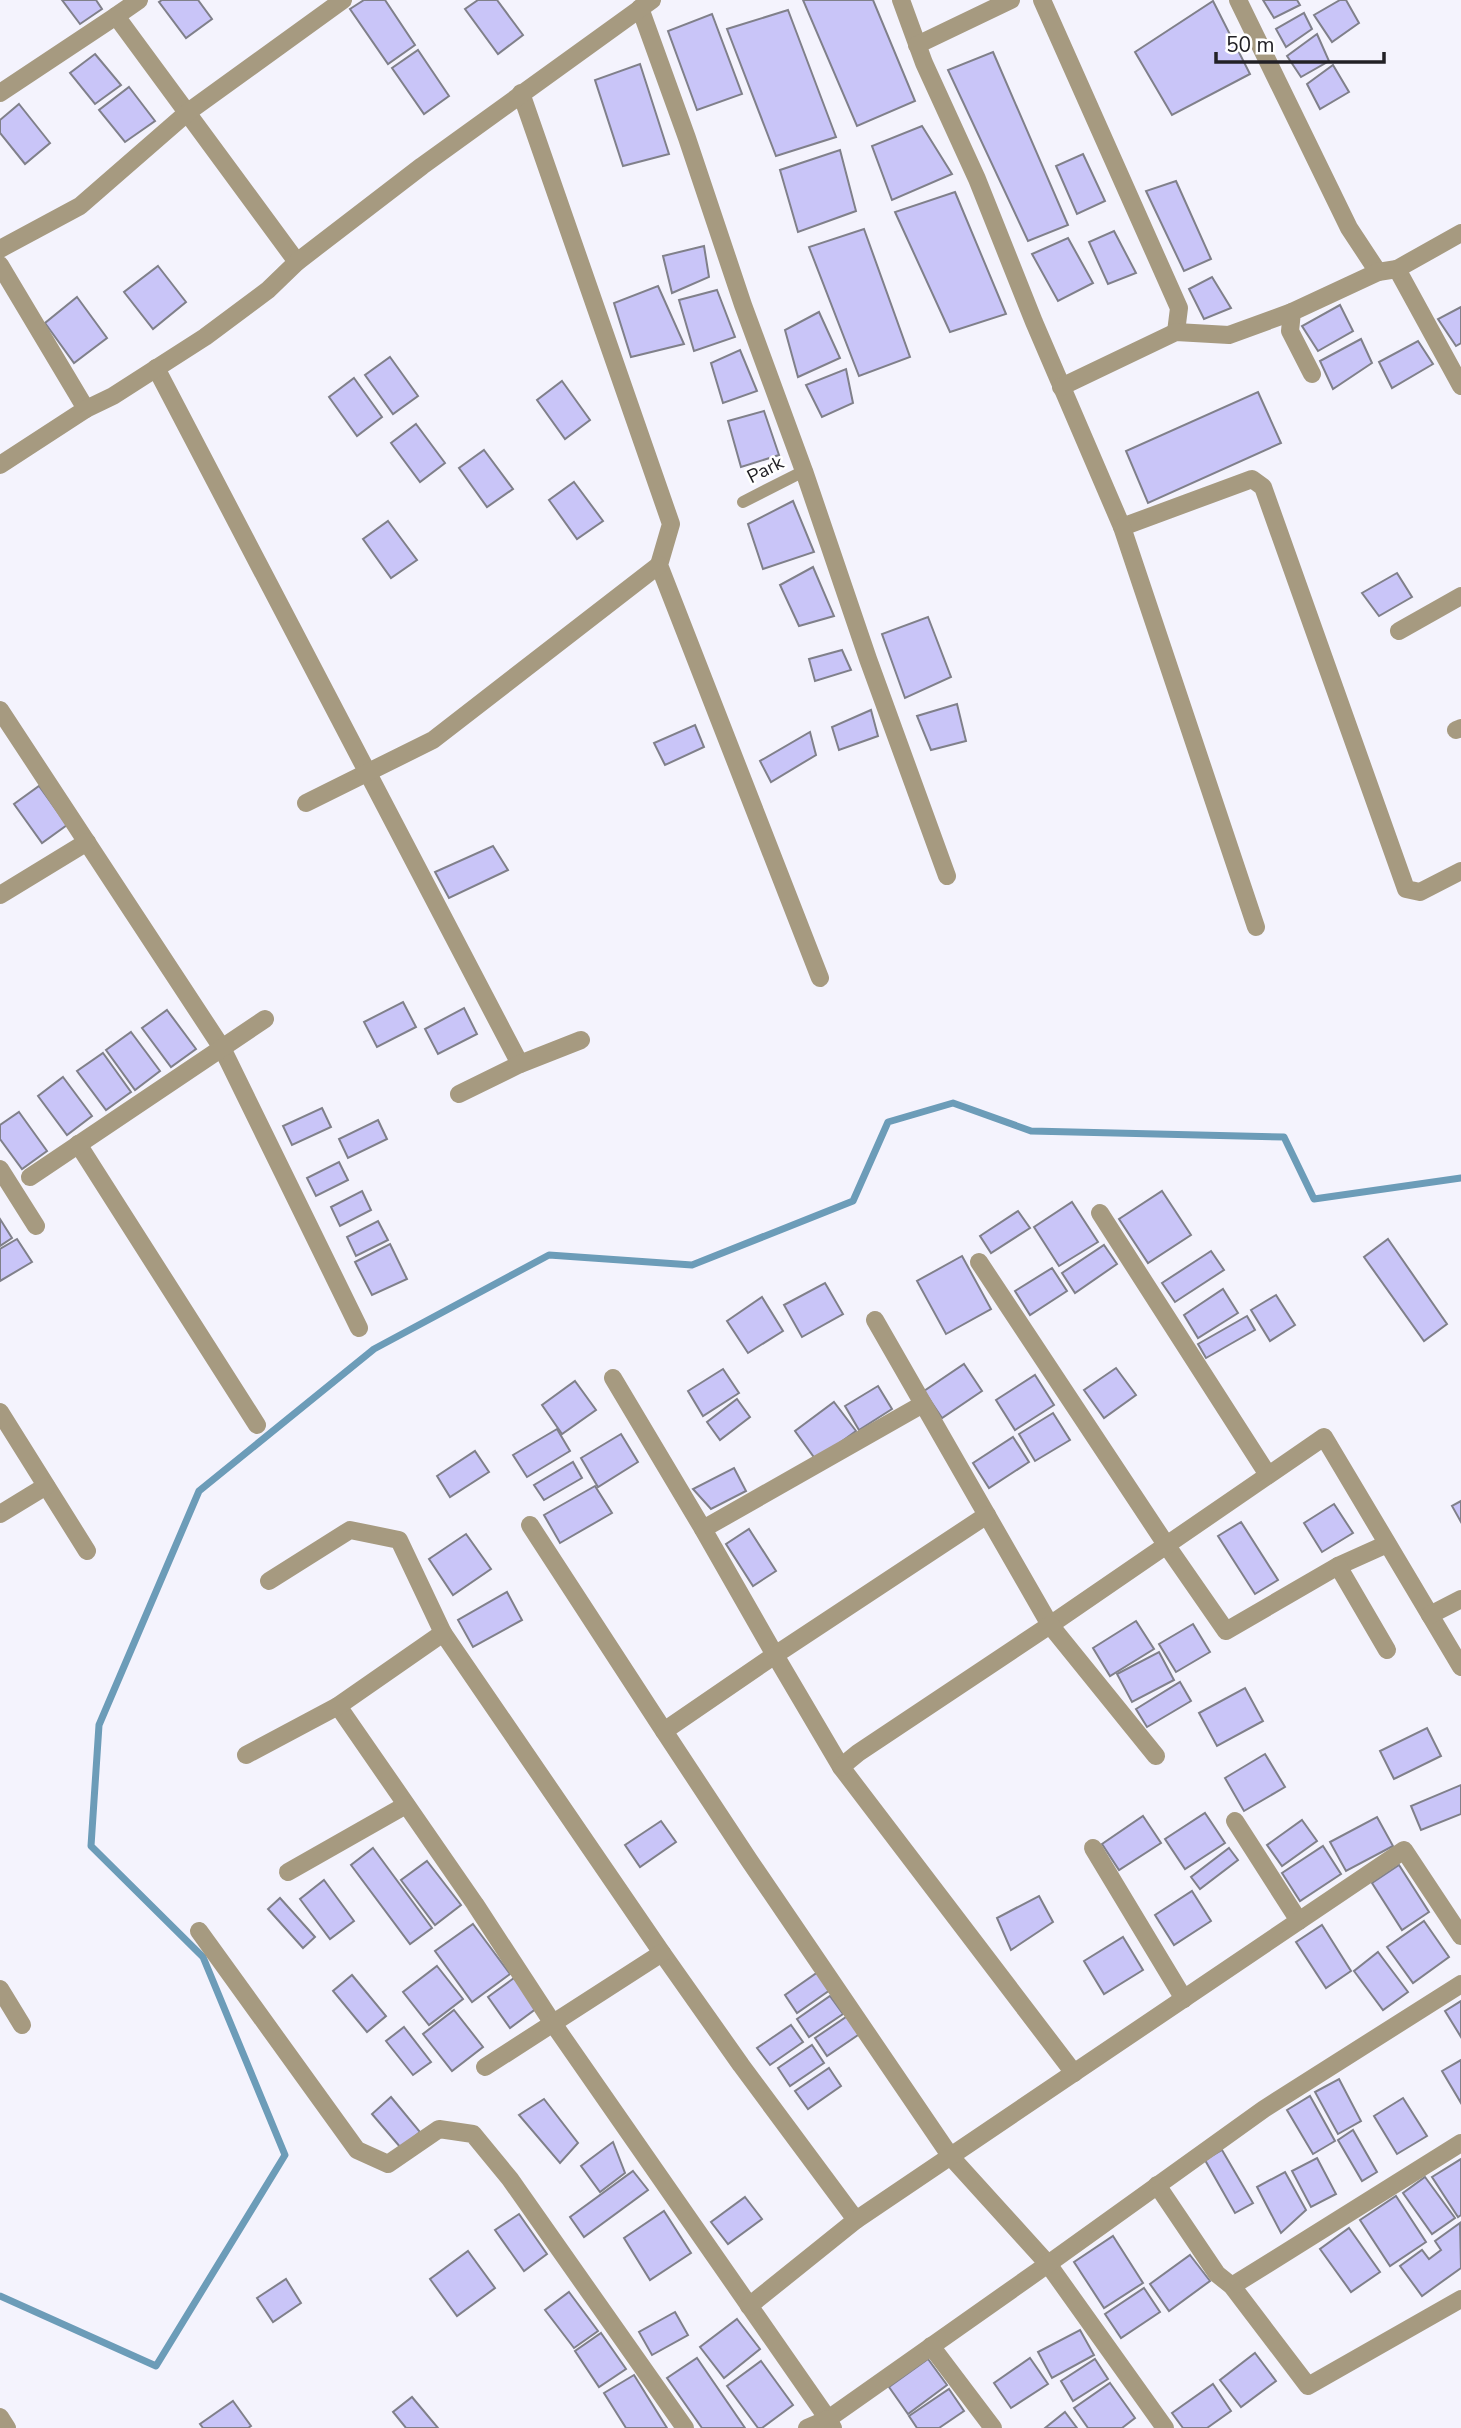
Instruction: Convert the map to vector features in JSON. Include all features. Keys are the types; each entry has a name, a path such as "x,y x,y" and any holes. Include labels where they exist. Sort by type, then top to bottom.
{"street":[{"path":"1,89 139,0"},
{"path":"0,250 79,206 188,112 343,0"},
{"path":"901,0 1061,387 1122,527 1256,927"},
{"path":"918,45 1011,0"},
{"path":"1042,0 1180,308 1176,332"},
{"path":"1238,0 1349,228 1378,272"},
{"path":"0,465 205,337 422,166 646,4 743,305 947,876"},
{"path":"116,16 297,262"},
{"path":"306,803 433,740 659,565 671,524 521,93"},
{"path":"1061,387 1176,332 1229,335 1292,312 1378,272 1397,269 1461,233"},
{"path":"0,265 86,409"},
{"path":"1397,269 1461,386"},
{"path":"1292,312 1290,331 1312,374"},
{"path":"156,369 520,1064"},
{"path":"1122,527 1252,479 1263,487 1406,888 1420,892 1461,871"},
{"path":"659,565 820,978"},
{"path":"1399,631 1461,596"},
{"path":"0,710 222,1048 359,1328"},
{"path":"0,895 87,842"},
{"path":"30,1177 265,1019"},
{"path":"459,1094 520,1064 581,1040"},
{"path":"78,1144 257,1425"},
{"path":"0,1169 36,1226"},
{"path":"1100,1213 1269,1475"},
{"path":"979,1262 1226,1631 1338,1566 1388,1544"},
{"path":"875,1320 1050,1625 1156,1756"},
{"path":"613,1378 841,1767 1074,2073"},
{"path":"703,1529 923,1404"},
{"path":"0,1412 87,1551"},
{"path":"841,1767 1324,1437 1461,1667"},
{"path":"0,1514 46,1486"},
{"path":"664,1731 987,1515"},
{"path":"530,1525 749,1860 951,2157 1048,2264 1165,2428"},
{"path":"269,1581 350,1530 399,1541 443,1633 741,2065 856,2220"},
{"path":"1338,1566 1387,1650"},
{"path":"1430,1615 1461,1599"},
{"path":"246,1755 338,1706 443,1633"},
{"path":"338,1706 830,2424"},
{"path":"288,1872 406,1805"},
{"path":"1235,1821 1299,1921"},
{"path":"1093,1849 1184,1999"},
{"path":"749,2305 856,2220 1404,1850 1461,1936"},
{"path":"199,1931 357,2150 387,2164 439,2130 473,2134 510,2179 685,2428"},
{"path":"485,2067 662,1952"},
{"path":"807,2428 830,2424 931,2346 1264,2109 1461,1984"},
{"path":"0,1989 22,2025"},
{"path":"1232,2286 1461,2143"},
{"path":"1157,2185 1217,2274 1232,2286 1308,2386 1461,2299"},
{"path":"931,2346 993,2428"},
{"path":"0,2417 7,2428"}],"lane":[{"name":"Park","path":"743,502 804,471"}],"building":[{"path":"62,0 96,0 102,9 80,24"},
{"path":"198,0 212,19 186,38 159,2"},
{"path":"364,0 385,0 415,45 388,64 350,9"},
{"path":"478,0 497,0 523,35 498,54 465,9"},
{"path":"803,0 873,0 915,101 857,126"},
{"path":"1263,0 1297,0 1300,5 1274,18"},
{"path":"1340,0 1346,0 1359,23 1332,42 1314,15"},
{"path":"1213,1 1250,74 1172,115 1135,52"},
{"path":"788,10 836,137 776,156 727,29"},
{"path":"1304,13 1312,29 1286,47 1276,29"},
{"path":"712,14 742,94 697,110 668,31"},
{"path":"1317,34 1329,61 1301,77 1287,56"},
{"path":"418,50 449,96 424,114 392,68"},
{"path":"993,52 1068,225 1028,241 948,70"},
{"path":"95,54 121,85 95,104 70,73"},
{"path":"640,64 669,154 623,166 595,80"},
{"path":"1333,65 1349,92 1320,109 1307,84"},
{"path":"129,87 155,121 125,142 99,110"},
{"path":"19,104 50,143 25,164 0,133 0,120"},
{"path":"922,126 952,174 892,200 872,146"},
{"path":"840,150 856,211 798,232 780,170"},
{"path":"1083,154 1105,201 1077,214 1056,166"},
{"path":"1176,181 1211,259 1184,271 1146,191"},
{"path":"955,192 1006,314 950,332 895,212"},
{"path":"864,229 910,357 859,376 809,247"},
{"path":"1114,231 1136,273 1108,284 1089,242"},
{"path":"1068,238 1093,283 1058,301 1032,254"},
{"path":"704,246 709,277 672,293 663,256"},
{"path":"158,266 186,302 153,329 124,292"},
{"path":"1212,277 1231,308 1204,319 1189,289"},
{"path":"658,286 684,344 631,357 614,303"},
{"path":"717,290 735,337 694,351 679,300"},
{"path":"77,297 107,338 74,363 45,323"},
{"path":"1340,305 1353,331 1318,351 1302,326"},
{"path":"1461,307 1461,343 1456,346 1438,319"},
{"path":"819,312 840,358 798,377 785,330"},
{"path":"1361,339 1372,363 1333,389 1320,361"},
{"path":"1418,341 1433,364 1392,388 1379,362"},
{"path":"740,350 757,391 723,403 711,363"},
{"path":"390,357 418,396 393,414 365,375"},
{"path":"846,369 853,403 822,417 806,385"},
{"path":"354,378 382,417 357,436 329,397"},
{"path":"562,381 590,420 565,439 537,400"},
{"path":"1258,392 1281,443 1148,503 1126,451"},
{"path":"764,411 779,455 741,467 728,421"},
{"path":"416,424 445,463 420,482 391,443"},
{"path":"484,450 513,489 487,507 459,468"},
{"path":"574,482 603,521 577,539 549,500"},
{"path":"793,501 814,552 763,569 748,524"},
{"path":"388,521 417,560 391,578 363,539"},
{"path":"813,567 834,616 799,626 780,585"},
{"path":"1397,573 1412,597 1379,616 1362,593"},
{"path":"928,617 951,677 905,698 882,634"},
{"path":"842,650 851,670 815,681 809,659"},
{"path":"957,704 966,741 931,750 917,716"},
{"path":"871,710 878,736 839,750 832,727"},
{"path":"695,725 704,747 665,765 654,743"},
{"path":"810,732 816,755 771,782 760,761"},
{"path":"39,786 67,825 42,843 14,804"},
{"path":"493,846 508,870 449,898 435,872"},
{"path":"403,1002 416,1027 377,1047 364,1022"},
{"path":"464,1008 477,1034 438,1054 425,1029"},
{"path":"167,1010 196,1049 171,1067 142,1028"},
{"path":"131,1032 160,1071 135,1090 106,1050"},
{"path":"103,1053 131,1092 106,1110 77,1071"},
{"path":"63,1077 92,1116 67,1135 38,1096"},
{"path":"322,1108 331,1127 292,1145 283,1126"},
{"path":"19,1112 47,1151 22,1169 0,1139 0,1125"},
{"path":"378,1120 387,1139 348,1158 339,1139"},
{"path":"339,1162 348,1180 316,1196 307,1178"},
{"path":"362,1191 371,1210 340,1226 331,1207"},
{"path":"1162,1191 1191,1235 1148,1263 1119,1219"},
{"path":"1072,1202 1098,1242 1059,1266 1034,1227"},
{"path":"1018,1211 1030,1228 991,1253 980,1236"},
{"path":"0,1219 12,1238 0,1246"},
{"path":"378,1221 388,1240 356,1256 347,1237"},
{"path":"17,1239 32,1262 0,1281 0,1249"},
{"path":"1388,1239 1447,1324 1424,1341 1364,1257"},
{"path":"390,1244 407,1279 372,1295 355,1262"},
{"path":"1104,1245 1117,1264 1075,1293 1062,1273"},
{"path":"1211,1251 1224,1270 1175,1302 1162,1283"},
{"path":"962,1256 991,1309 946,1334 917,1281"},
{"path":"1052,1268 1067,1291 1030,1315 1015,1291"},
{"path":"825,1283 843,1314 802,1337 784,1305"},
{"path":"1223,1289 1238,1313 1198,1338 1184,1315"},
{"path":"1276,1295 1295,1325 1270,1341 1251,1310"},
{"path":"762,1297 783,1331 748,1353 727,1321"},
{"path":"1247,1316 1255,1330 1206,1358 1198,1344"},
{"path":"964,1364 982,1391 942,1418 924,1391"},
{"path":"1116,1368 1136,1395 1104,1418 1084,1390"},
{"path":"723,1369 739,1393 703,1416 688,1391"},
{"path":"1035,1375 1054,1405 1015,1430 996,1400"},
{"path":"575,1381 596,1410 562,1434 542,1405"},
{"path":"878,1386 892,1409 859,1430 845,1406"},
{"path":"737,1399 750,1417 720,1440 707,1422"},
{"path":"834,1402 856,1431 816,1460 795,1431"},
{"path":"1053,1413 1070,1440 1035,1461 1019,1434"},
{"path":"557,1429 570,1451 527,1477 513,1455"},
{"path":"621,1434 638,1462 598,1487 581,1458"},
{"path":"1013,1437 1029,1462 989,1488 973,1463"},
{"path":"475,1451 489,1472 450,1497 437,1476"},
{"path":"573,1462 582,1478 544,1500 534,1485"},
{"path":"734,1468 746,1491 711,1509 693,1489"},
{"path":"595,1486 612,1513 560,1543 544,1515"},
{"path":"1461,1501 1461,1522 1452,1506"},
{"path":"1334,1504 1353,1533 1322,1552 1304,1523"},
{"path":"1241,1522 1278,1580 1255,1594 1218,1536"},
{"path":"749,1529 776,1571 753,1586 726,1544"},
{"path":"466,1534 491,1569 453,1595 429,1559"},
{"path":"507,1592 522,1620 473,1647 458,1620"},
{"path":"1136,1621 1154,1649 1110,1676 1093,1648"},
{"path":"1193,1624 1210,1652 1176,1672 1159,1644"},
{"path":"1159,1652 1174,1680 1132,1702 1117,1674"},
{"path":"1180,1682 1191,1701 1147,1727 1136,1709"},
{"path":"1245,1688 1263,1721 1217,1746 1199,1713"},
{"path":"1427,1728 1441,1756 1394,1779 1380,1751"},
{"path":"1265,1754 1285,1787 1244,1811 1225,1778"},
{"path":"1461,1785 1461,1814 1421,1830 1411,1806"},
{"path":"1205,1813 1225,1843 1185,1869 1165,1839"},
{"path":"1143,1816 1161,1843 1119,1870 1102,1844"},
{"path":"1377,1817 1393,1846 1346,1871 1330,1842"},
{"path":"1302,1820 1317,1841 1282,1866 1267,1845"},
{"path":"661,1821 676,1842 640,1867 625,1845"},
{"path":"1323,1846 1341,1874 1300,1901 1282,1873"},
{"path":"373,1848 432,1928 410,1944 351,1865"},
{"path":"1229,1848 1238,1860 1200,1889 1191,1877"},
{"path":"427,1861 461,1905 435,1925 401,1880"},
{"path":"1399,1865 1429,1912 1402,1930 1372,1883"},
{"path":"324,1880 354,1921 330,1939 300,1899"},
{"path":"1192,1891 1211,1921 1174,1945 1155,1915"},
{"path":"1039,1896 1053,1922 1011,1950 997,1918"},
{"path":"280,1898 315,1937 303,1948 268,1909"},
{"path":"1424,1921 1449,1957 1413,1983 1387,1947"},
{"path":"473,1924 510,1974 472,2002 435,1951"},
{"path":"1322,1925 1351,1971 1326,1988 1296,1942"},
{"path":"1123,1937 1143,1970 1104,1994 1084,1961"},
{"path":"1378,1952 1408,1992 1383,2010 1354,1971"},
{"path":"437,1966 463,1999 429,2025 403,1992"},
{"path":"818,1972 830,1990 797,2013 785,1995"},
{"path":"352,1975 386,2016 367,2032 333,1991"},
{"path":"514,1978 537,2008 510,2028 488,1997"},
{"path":"830,1996 843,2014 809,2037 797,2019"},
{"path":"1461,2001 1461,2037 1445,2011"},
{"path":"454,2010 483,2047 452,2071 423,2034"},
{"path":"849,2015 861,2033 827,2056 815,2038"},
{"path":"791,2025 803,2042 770,2065 757,2048"},
{"path":"404,2027 431,2062 413,2075 386,2041"},
{"path":"812,2045 824,2063 790,2086 778,2068"},
{"path":"1461,2060 1461,2103 1442,2071"},
{"path":"829,2068 841,2086 808,2109 795,2091"},
{"path":"1339,2079 1361,2121 1338,2134 1315,2092"},
{"path":"1310,2096 1335,2141 1313,2154 1287,2110"},
{"path":"391,2097 420,2132 401,2148 372,2114"},
{"path":"1403,2098 1427,2136 1397,2154 1374,2116"},
{"path":"544,2099 578,2143 560,2163 519,2115"},
{"path":"1353,2130 1377,2172 1362,2181 1338,2140"},
{"path":"613,2142 625,2173 600,2192 581,2166"},
{"path":"1222,2150 1253,2203 1235,2213 1205,2160"},
{"path":"1317,2158 1336,2194 1311,2207 1292,2171"},
{"path":"1461,2159 1461,2215 1458,2217 1432,2177"},
{"path":"633,2171 648,2190 584,2237 570,2217"},
{"path":"1285,2172 1306,2210 1281,2233 1257,2187"},
{"path":"1425,2177 1455,2218 1432,2234 1403,2193"},
{"path":"1396,2196 1426,2242 1390,2266 1360,2220"},
{"path":"745,2197 762,2219 728,2244 711,2222"},
{"path":"664,2211 691,2253 650,2280 624,2238"},
{"path":"519,2214 547,2254 524,2271 495,2230"},
{"path":"1460,2223 1461,2268 1422,2296 1400,2266 1422,2250 1429,2259 1441,2250 1435,2241"},
{"path":"1349,2228 1380,2272 1351,2292 1320,2249"},
{"path":"1113,2236 1143,2283 1104,2308 1074,2262"},
{"path":"468,2251 495,2288 457,2316 430,2279"},
{"path":"1190,2255 1210,2281 1169,2311 1150,2284"},
{"path":"286,2279 301,2303 273,2322 257,2298"},
{"path":"1144,2288 1160,2312 1121,2338 1105,2314"},
{"path":"569,2292 598,2331 574,2348 545,2310"},
{"path":"675,2312 688,2335 652,2355 639,2332"},
{"path":"737,2319 760,2349 724,2378 700,2347"},
{"path":"1080,2330 1094,2355 1052,2378 1038,2352"},
{"path":"601,2333 626,2369 599,2387 575,2351"},
{"path":"1255,2353 1276,2381 1241,2407 1220,2380"},
{"path":"697,2358 745,2428 702,2428 667,2378"},
{"path":"1030,2358 1048,2384 1011,2408 994,2383"},
{"path":"928,2359 947,2385 908,2414 889,2387"},
{"path":"1095,2359 1108,2379 1073,2401 1061,2381"},
{"path":"761,2361 793,2405 762,2428 758,2428 727,2386"},
{"path":"634,2375 667,2428 626,2428 604,2393"},
{"path":"1110,2383 1135,2418 1122,2428 1088,2428 1074,2408"},
{"path":"1213,2384 1231,2411 1207,2428 1183,2428 1172,2413"},
{"path":"949,2389 964,2411 939,2428 917,2428 909,2416"},
{"path":"412,2397 438,2428 406,2428 393,2412"},
{"path":"233,2401 251,2426 203,2428 200,2424"},
{"path":"1065,2412 1077,2428 1045,2428"}],"waterway":[{"path":"0,2296 156,2366 285,2155 203,1957 91,1846 99,1725 199,1491 374,1349 549,1255 692,1265 853,1201 888,1122 953,1103 1031,1131 1284,1137 1314,1199 1461,1178"}]}
